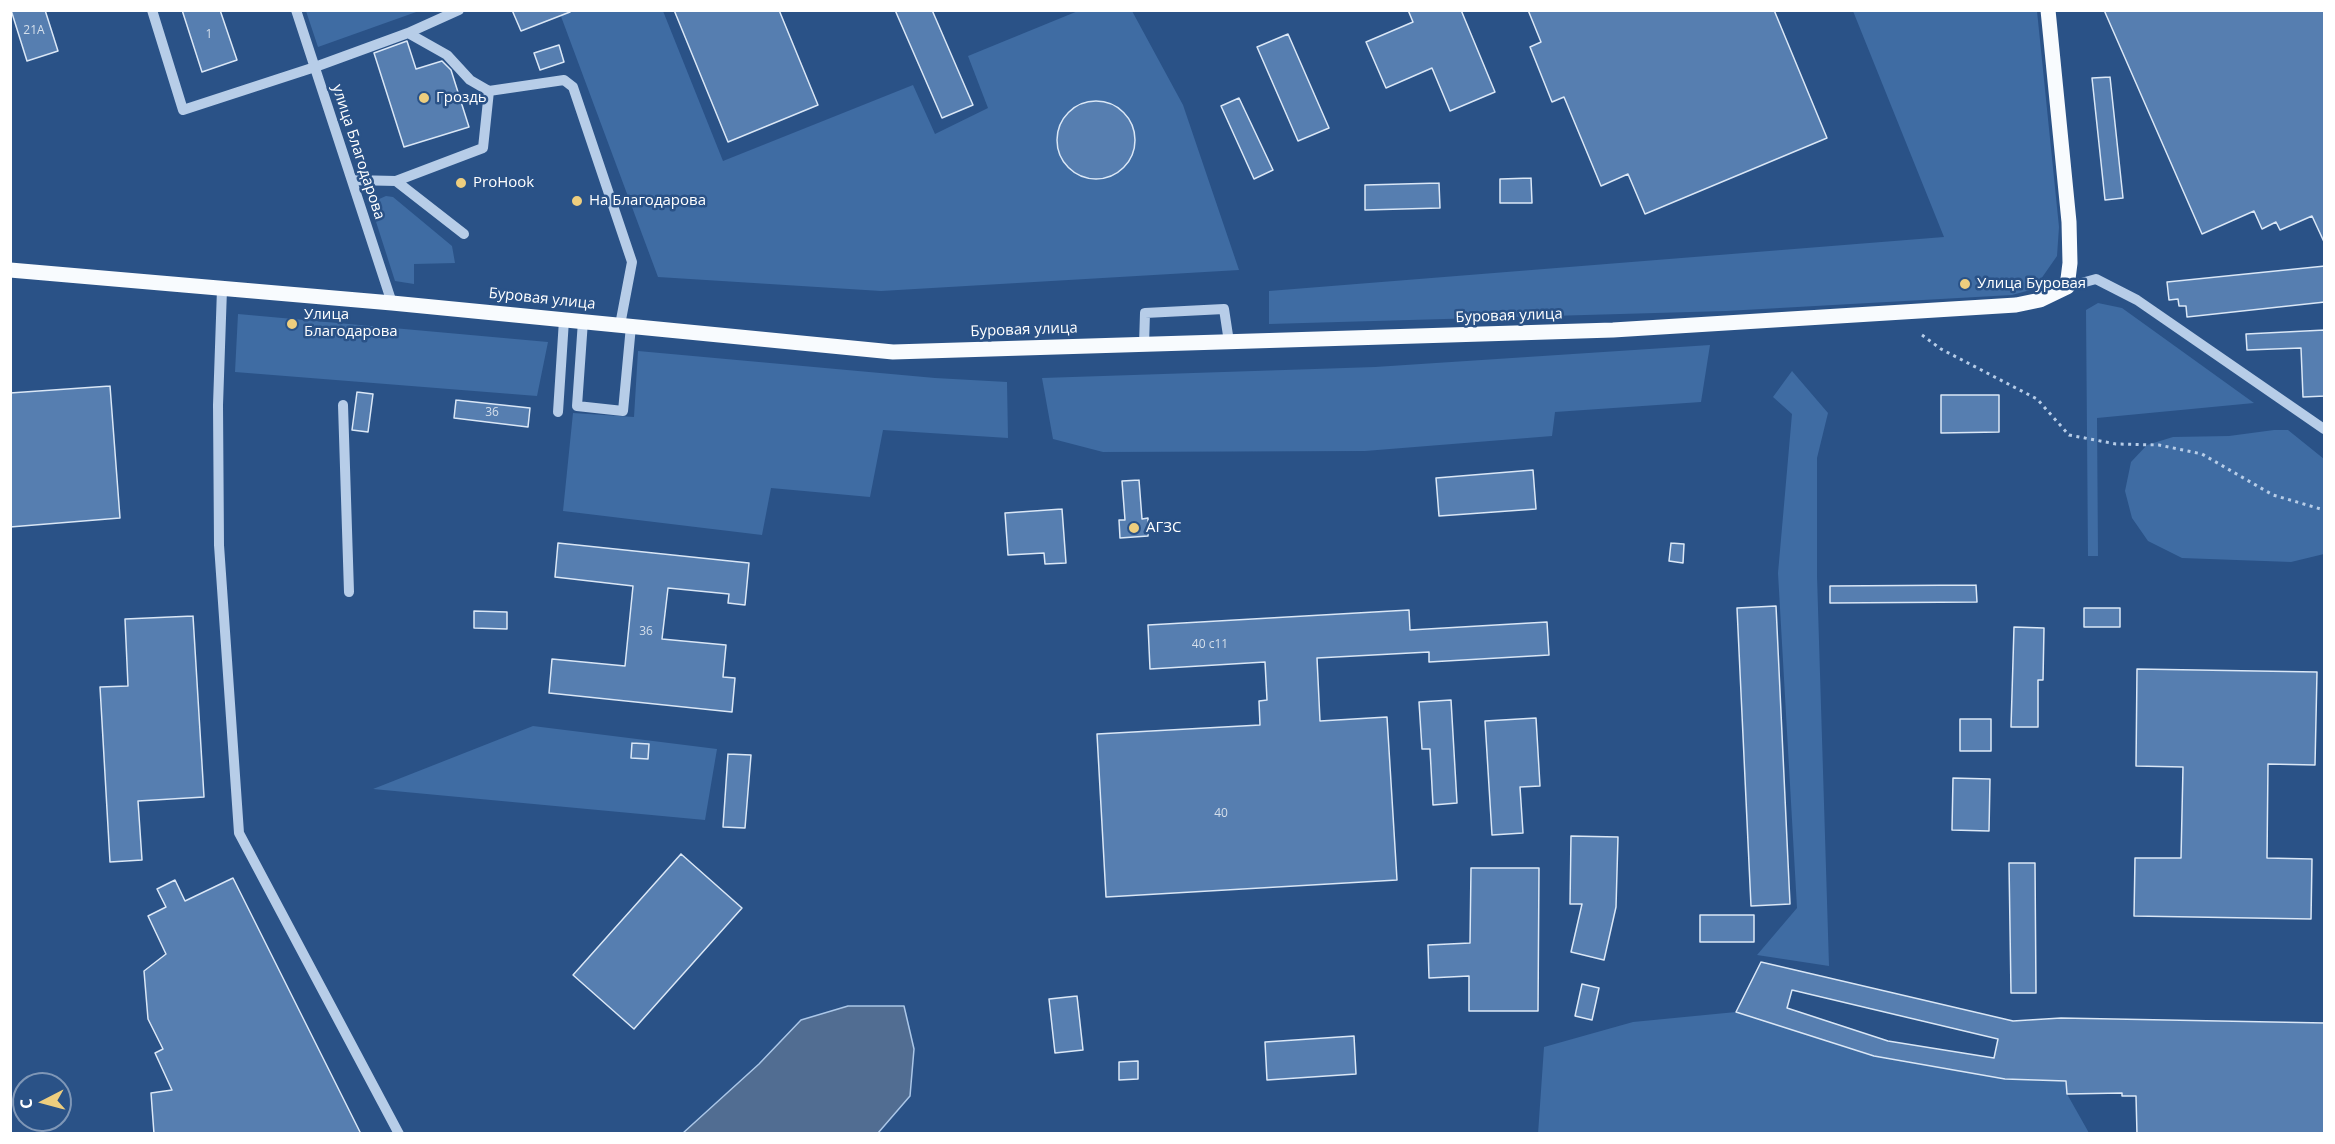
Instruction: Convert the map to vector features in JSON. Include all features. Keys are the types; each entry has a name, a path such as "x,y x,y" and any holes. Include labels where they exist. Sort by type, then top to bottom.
{"main road":[{"path":"2048,10 2069,222 2067,287"},
{"name":"Буровая улица","path":"10,270 392,303 893,352 1613,330 2016,305 2040,300 2067,287"}],"street":[{"path":"152,10 183,110 315,67 408,33 459,10"},
{"name":"улица Благодарова","path":"296,10 392,303"},
{"path":"408,33 447,55 470,80 489,91 564,80 573,87 632,262 625,326 623,411 577,406 583,321"},
{"path":"352,180 396,181 483,148 489,91"},
{"path":"396,181 464,234"},
{"path":"2067,287 2096,279 2137,300 2325,429"},
{"path":"222,289 218,405 219,545 239,833 399,1134"},
{"path":"1144,345 1145,313 1224,309 1229,342"},
{"path":"558,411 564,320"},
{"path":"343,405 349,592"}],"path":[{"path":"1922,335 1941,349 2037,399 2068,435 2116,444 2159,445 2202,454 2273,495 2325,510"}],"shaded area":[{"path":"306,10 419,11 318,47"},
{"path":"559,11 663,11 723,161 913,85 935,134 988,108 968,56 1078,11 1132,11 1183,105 1239,270 881,291 658,277"},
{"path":"1853,11 2037,11 2059,227 2057,256 2034,289 2012,295 1726,311 1269,324 1269,291 1944,237"},
{"path":"386,196 393,197 452,246 455,263 414,264 414,284 395,281 370,203"},
{"path":"2098,303 2122,308 2254,403 2097,418 2098,556 2088,556 2086,310"},
{"path":"238,314 548,342 537,396 235,372"},
{"path":"1710,345 1701,402 1555,412 1552,436 1365,451 1103,452 1053,439 1042,378 1375,367"},
{"path":"638,351 935,378 1007,382 1008,438 883,430 870,497 771,488 762,535 563,511 573,413 634,417"},
{"path":"1792,371 1828,413 1817,458 1817,576 1829,966 1757,955 1797,908 1778,573 1792,414 1773,397"},
{"path":"2288,430 2324,459 2324,554 2291,562 2182,558 2148,541 2132,518 2125,491 2131,462 2147,445 2173,437 2229,436"},
{"path":"533,726 717,749 705,820 373,789"},
{"path":"848,1006 904,1006 914,1049 910,1096 878,1133 683,1133 759,1064 801,1020"},
{"path":"1736,1012 1874,1056 2005,1079 2066,1081 2067,1094 2089,1133 1538,1134 1544,1047 1633,1022"}],"building":[{"path":"11,10 45,10 58,51 27,61"},
{"path":"182,10 220,10 237,60 202,72"},
{"path":"512,10 570,10 570,12 521,31"},
{"path":"674,10 779,10 818,105 728,142"},
{"path":"895,10 932,10 973,105 942,118"},
{"path":"1408,10 1461,10 1495,92 1450,111 1432,68 1386,88 1366,42 1413,22"},
{"path":"1528,10 1774,10 1827,138 1645,214 1628,174 1601,186 1564,97 1552,102 1530,47 1541,42"},
{"path":"2104,10 2325,10 2325,244 2312,216 2280,230 2276,222 2262,229 2254,211 2202,234"},
{"path":"1288,34 1329,128 1298,141 1257,47"},
{"name":"Гроздь","path":"407,41 416,69 442,61 451,70 469,127 404,147 374,53"},
{"path":"559,45 564,62 540,70 534,53"},
{"path":"2110,77 2123,198 2105,200 2092,78"},
{"path":"1239,98 1273,170 1254,179 1221,106"},
{"path":"1088,101 1104,101 1118,107 1129,118 1135,132 1135,148 1129,162 1118,173 1104,179 1088,179 1074,173 1063,162 1057,148 1057,132 1063,118 1074,107"},
{"path":"1531,178 1532,203 1500,203 1500,179"},
{"path":"1439,183 1440,208 1365,210 1365,185"},
{"path":"2325,266 2325,302 2187,317 2186,306 2179,306 2178,299 2169,300 2167,282"},
{"path":"2325,330 2325,396 2303,397 2301,348 2247,350 2246,334"},
{"path":"110,386 120,518 10,527 10,393"},
{"path":"357,392 373,394 368,432 352,430"},
{"path":"1941,395 1999,395 1999,432 1941,433"},
{"path":"456,400 530,408 528,427 454,418"},
{"path":"1533,470 1536,509 1439,516 1436,478"},
{"path":"1139,480 1142,519 1148,518 1148,536 1120,538 1119,520 1125,520 1122,481"},
{"path":"1062,509 1066,563 1045,564 1044,553 1008,555 1005,513"},
{"path":"558,543 749,563 745,605 728,603 729,594 668,588 662,639 726,645 723,677 735,678 732,712 549,693 552,659 625,666 633,586 555,577"},
{"path":"1671,543 1684,544 1683,563 1669,561"},
{"path":"1976,585 1977,602 1830,603 1830,586"},
{"path":"1776,606 1790,904 1751,906 1737,608"},
{"path":"2084,608 2120,608 2120,627 2084,627"},
{"path":"1409,610 1410,630 1547,622 1549,655 1429,662 1429,652 1317,658 1320,721 1387,717 1397,880 1106,897 1097,734 1260,725 1259,701 1267,700 1265,662 1150,669 1148,625"},
{"path":"474,611 507,612 507,629 474,628"},
{"path":"193,616 204,797 138,801 142,860 110,862 100,687 128,686 125,619"},
{"path":"2014,627 2044,628 2043,680 2038,680 2038,727 2011,727"},
{"path":"2137,669 2317,672 2315,765 2268,764 2267,858 2312,859 2311,919 2134,916 2135,858 2181,858 2183,767 2136,766"},
{"path":"1451,700 1457,803 1433,805 1430,749 1422,749 1419,702"},
{"path":"1536,718 1540,786 1520,787 1523,833 1492,835 1485,721"},
{"path":"1960,719 1991,719 1991,751 1960,751"},
{"path":"632,743 649,744 648,759 631,758"},
{"path":"728,754 751,755 745,828 723,827"},
{"path":"1953,778 1990,779 1989,831 1952,830"},
{"path":"1571,836 1618,837 1616,907 1604,960 1571,952 1582,904 1570,904"},
{"path":"681,854 742,908 634,1029 573,975"},
{"path":"2009,863 2035,863 2036,993 2011,993"},
{"path":"1471,868 1539,868 1538,1011 1469,1011 1469,976 1429,978 1428,945 1470,943"},
{"path":"233,878 361,1134 154,1134 151,1093 172,1090 155,1053 163,1049 148,1019 144,971 166,954 148,916 166,907 157,889 175,880 185,901"},
{"path":"1700,915 1754,915 1754,942 1700,942"},
{"path":"1761,962 2013,1021 2061,1018 2325,1023 2325,1134 2137,1134 2136,1096 2122,1096 2122,1093 2067,1094 2066,1081 2005,1079 1874,1056 1736,1012","holes":["1792,990 1998,1039 1994,1058 1888,1041 1787,1008"]},
{"path":"1582,984 1599,988 1592,1020 1575,1016"},
{"path":"1077,996 1083,1050 1055,1053 1049,999"},
{"path":"1354,1036 1356,1074 1267,1080 1265,1042"},
{"path":"1138,1061 1138,1079 1119,1080 1119,1062"}],"place":[{"name":"Гроздь","path":"424,98"},
{"name":"ProHook","path":"461,183"},
{"name":"На Благодарова","path":"577,201"},
{"name":"Улица Буровая","path":"1965,284"},
{"name":"Улица Благодарова","path":"292,324"},
{"name":"АГЗС","path":"1134,528"}]}
